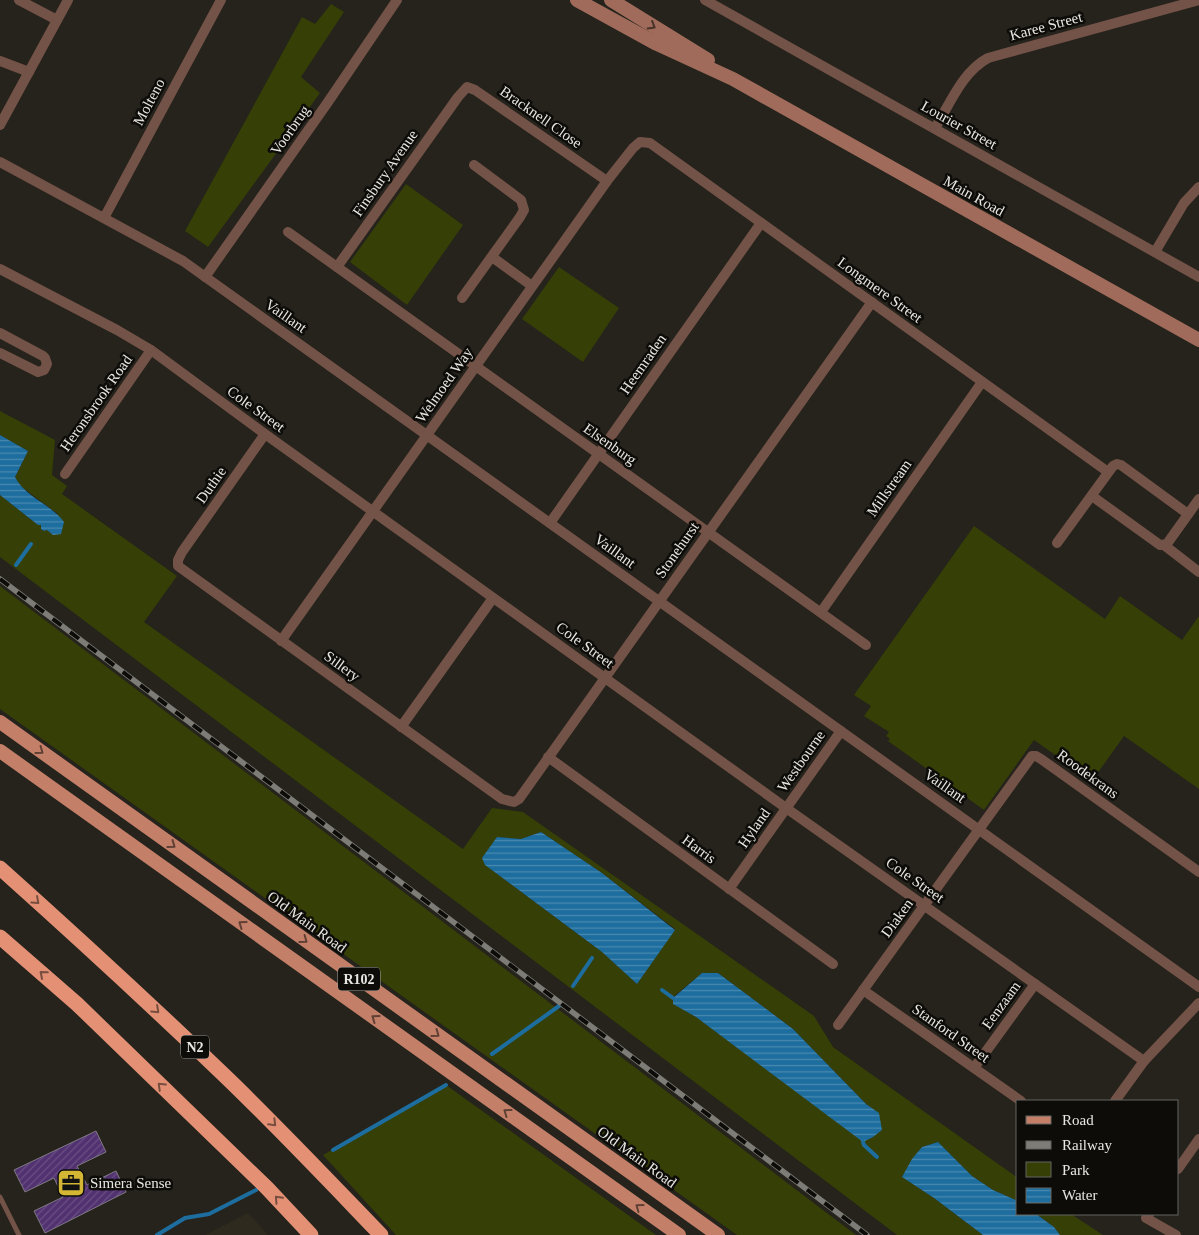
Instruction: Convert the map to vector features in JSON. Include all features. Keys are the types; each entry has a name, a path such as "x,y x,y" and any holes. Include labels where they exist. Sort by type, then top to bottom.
{"highway":[{"name":"N2","path":"0,868 109,965 226,1076 381,1235"},
{"path":"0,937 84,1011 267,1188 311,1235"}],"main road":[{"name":"Main Road","path":"578,0 657,44 733,79 1199,340"},
{"name":"Main Road","path":"611,0 706,59 733,79"},
{"name":"Old Main Road","path":"0,722 718,1235"},
{"name":"R102","path":"0,751 679,1235"}],"street":[{"path":"19,0 57,20"},
{"path":"0,125 68,0"},
{"name":"Molteno","path":"104,218 221,0"},
{"name":"Voorbrug","path":"205,277 397,0"},
{"name":"Lourier Street","path":"705,0 1199,277"},
{"name":"Karee Street","path":"935,128 968,74 988,58 1199,0"},
{"path":"0,61 29,72"},
{"name":"Bracknell Close","path":"458,97 465,88 470,87 607,181"},
{"name":"Finsbury Avenue","path":"337,267 458,97"},
{"name":"Longmere Street","path":"633,148 640,142 650,143 1108,472"},
{"name":"Welmoed Way","path":"281,641 532,286 633,148"},
{"name":"Vaillant","path":"0,162 172,254 427,434 1199,987"},
{"path":"462,298 520,217 524,206 517,197 474,165"},
{"path":"1155,252 1184,203 1199,187"},
{"name":"Heemraden","path":"550,522 760,223"},
{"name":"Elsenburg","path":"288,232 866,644"},
{"path":"492,257 532,286"},
{"name":"Cole Street","path":"0,269 117,330 151,350 604,678 1144,1061"},
{"name":"Stonehurst","path":"502,799 510,802 517,801 872,302"},
{"path":"0,334 43,356 46,358 47,364 44,370 38,372 0,353"},
{"name":"Heronsbrook Road","path":"65,474 151,350"},
{"name":"Millstream","path":"821,612 982,382"},
{"name":"Duthie","path":"182,552 265,434"},
{"path":"1058,543 1114,465 1121,465 1188,514"},
{"path":"1092,496 1157,543 1164,545 1199,572"},
{"path":"1164,545 1169,541 1199,499"},
{"name":"Sillery","path":"182,552 177,563 182,570 502,799"},
{"path":"401,727 493,598"},
{"name":"Westbourne","path":"786,808 841,731"},
{"name":"Roodekrans","path":"980,829 1030,758 1036,756 1199,872"},
{"name":"Harris","path":"548,757 833,964"},
{"name":"Hyland","path":"729,889 786,808"},
{"name":"Diaken","path":"838,1025 980,829"},
{"name":"Eenzaam","path":"974,1068 1035,984"},
{"name":"Stanford Street","path":"864,990 1020,1100"},
{"path":"1116,1100 1144,1061 1199,1004"},
{"path":"1179,1168 1199,1139"},
{"path":"1145,1215 1176,1235"}],"lane":[{"path":"0,1197 19,1235"},
{"path":"0,1216 7,1212"}],"shaded area":[{"path":"248,1213 268,1235 205,1235"}],"green space":[{"path":"331,4 344,12 301,77 320,93 208,247 185,231 302,17 315,24"},
{"path":"406,184 463,225 407,305 350,262"},
{"path":"559,267 619,308 583,362 522,319"},
{"path":"0,411 55,440 52,475 67,486 62,494 177,576 144,622 463,849 492,808 523,812 814,1016 833,1047 1016,1177 1016,1200 993,1190 972,1176 938,1142 922,1147 902,1177 934,1198 983,1235 897,1235 0,557 0,495 38,525 42,525 41,529 44,531 58,514 19,485 15,477 28,451 0,435","holes":["541,832 602,873 675,929 637,984 602,952 485,865 497,837 521,839","702,973 718,973 793,1029 866,1104 878,1113 863,1141 696,1017 674,1004 673,997"]},
{"path":"974,526 1105,619 1120,596 1182,640 1199,616 1199,789 1124,736 1092,781 1034,740 984,810 888,741 890,739 886,736 889,732 864,716 871,706 854,695"},
{"path":"0,586 856,1235 737,1235 0,709"},
{"path":"446,1085 656,1235 396,1235 323,1155"},
{"path":"1037,1215 1073,1215 1103,1235 1060,1235 1054,1227"}],"water":[{"path":"0,435 28,451 15,477 25,490 52,510 64,522 61,534 53,535 47,530 44,531 41,529 41,525 38,525 0,495"},
{"path":"541,832 602,873 675,930 637,984 602,952 485,865 482,858 497,837 521,839"},
{"path":"702,973 718,973 793,1029 866,1104 879,1113 882,1130 863,1142 696,1017 673,1004 673,998"},
{"path":"938,1142 972,1176 993,1190 1016,1200 1016,1215 1037,1215 1054,1227 1060,1235 983,1235 934,1198 902,1177 912,1159 922,1147"}],"building":[{"path":"96,1131 106,1152 77,1166 87,1185 116,1171 126,1192 45,1233 34,1211 63,1197 54,1178 25,1192 14,1170"}],"waterway":[{"path":"16,565 31,544"},
{"path":"573,986 592,958"},
{"path":"662,990 673,998"},
{"path":"492,1054 559,1006"},
{"path":"333,1150 446,1085"},
{"path":"863,1142 877,1157"},
{"path":"157,1235 185,1218 209,1214 256,1190"}],"railway":[{"path":"0,579 867,1235"}],"place":[{"name":"Simera Sense","path":"71,1183"}]}
